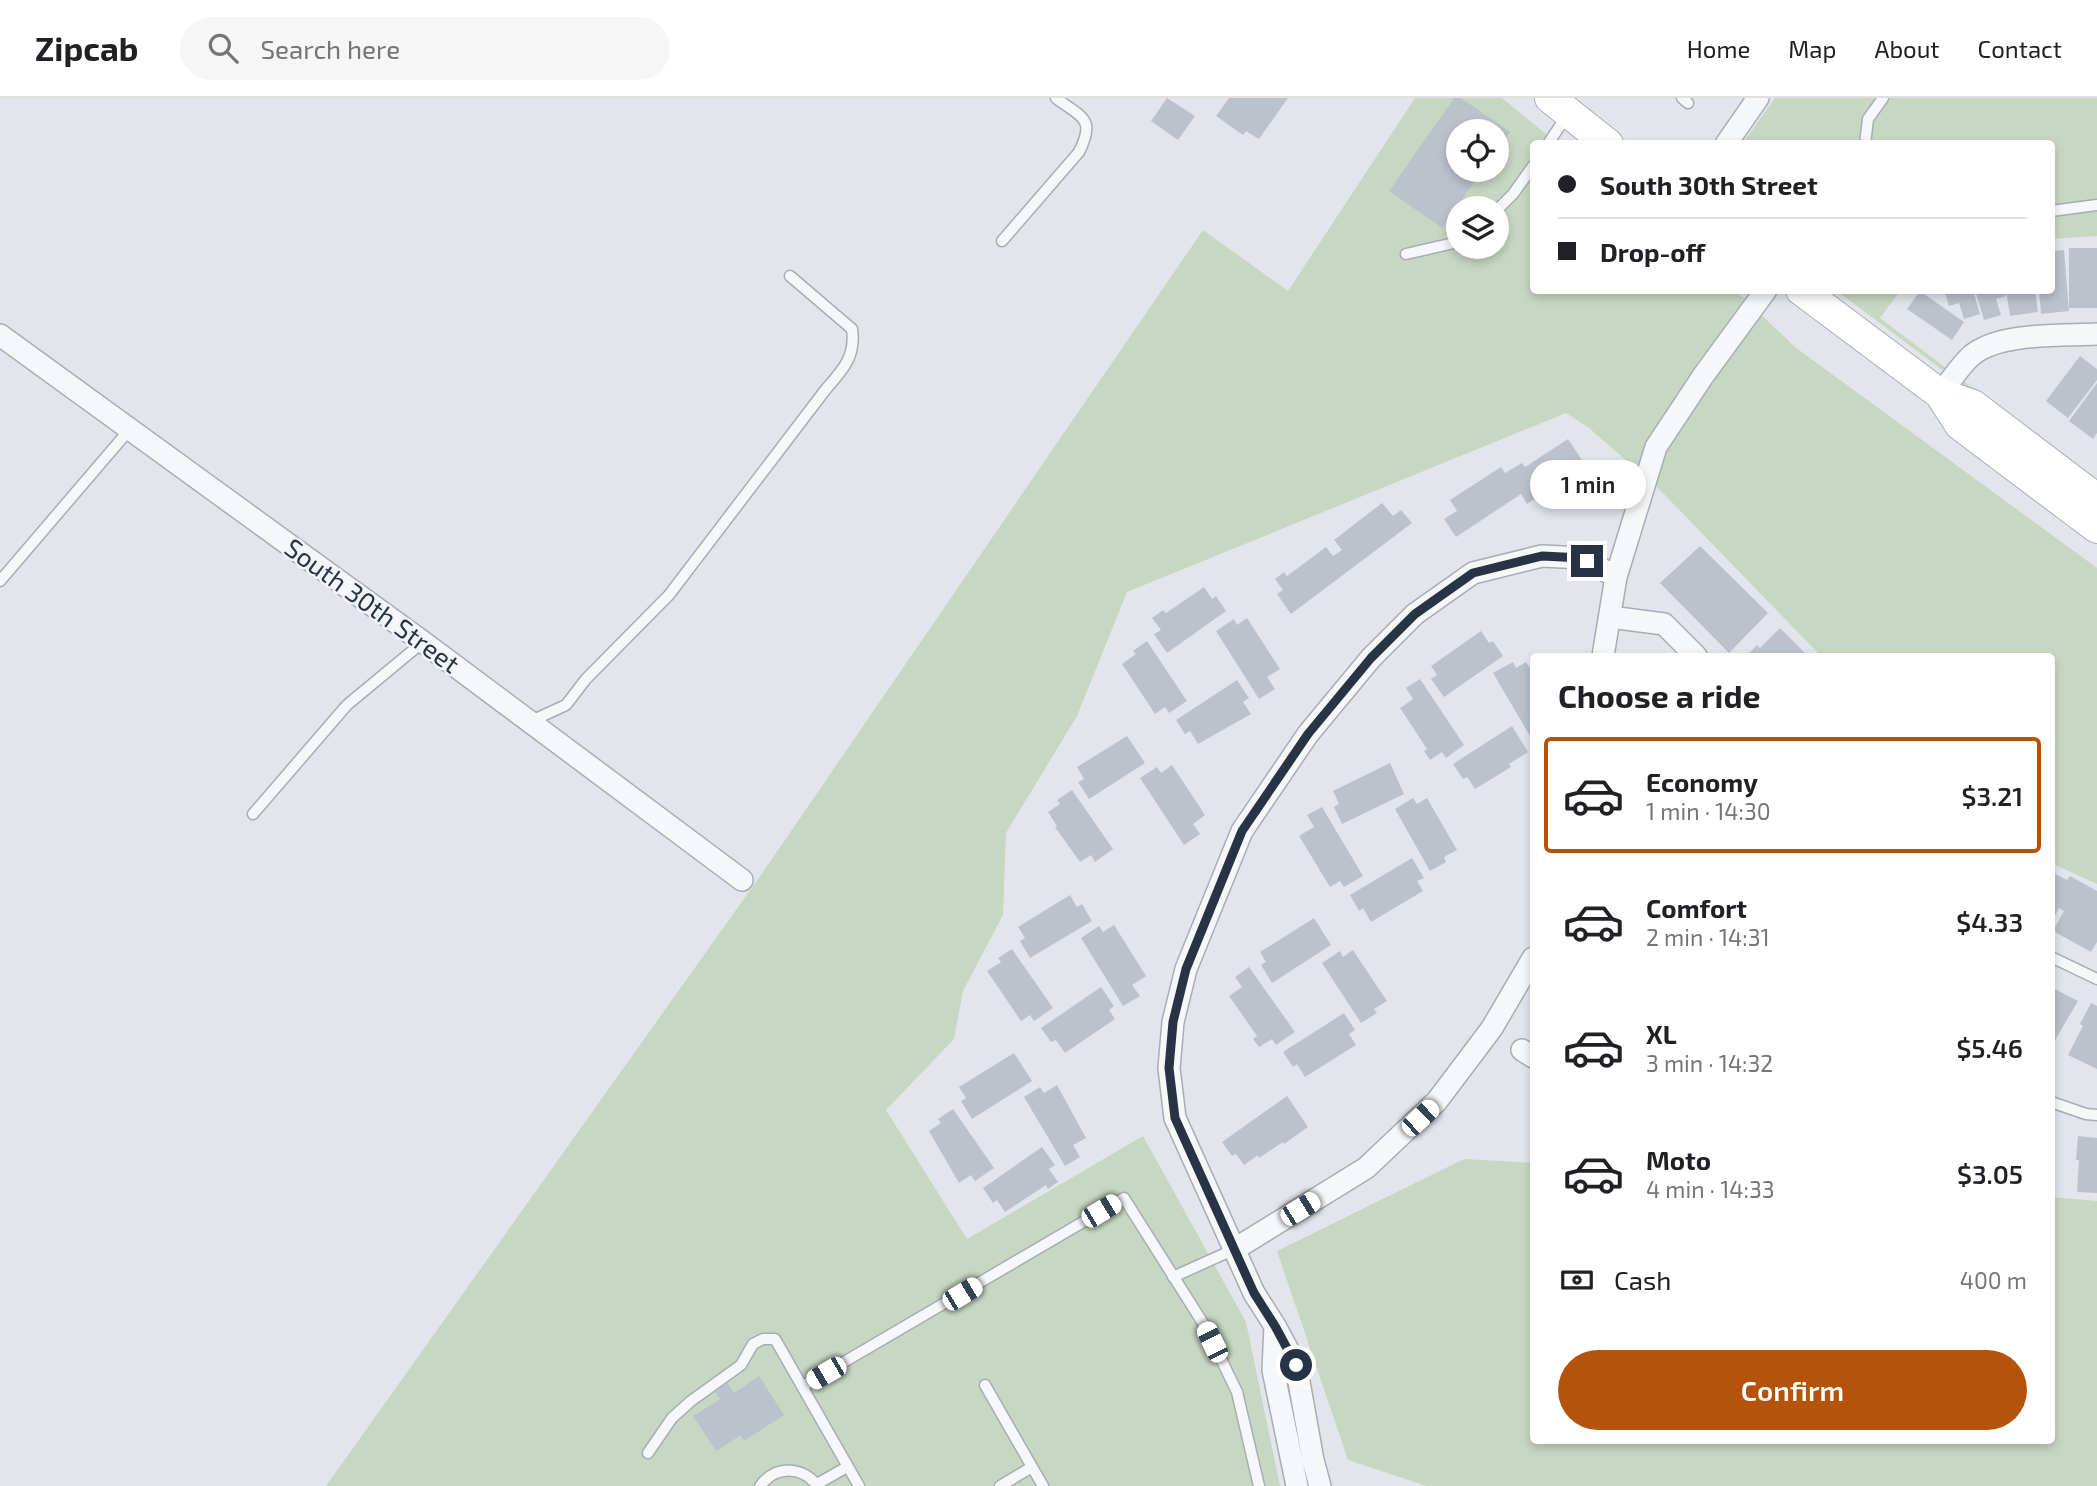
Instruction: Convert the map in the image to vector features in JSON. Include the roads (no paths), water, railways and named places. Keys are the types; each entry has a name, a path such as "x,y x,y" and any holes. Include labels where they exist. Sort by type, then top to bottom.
{"main road":[{"path":"1559,105 1603,140"},
{"path":"1806,294 1940,394 1973,405 2097,499"},
{"path":"1940,394 1960,425 2097,528"}],"street":[{"path":"1729,140 1758,98"},
{"path":"1604,653 1616,577 1656,447 1703,376 1763,294"},
{"path":"1940,394 1971,356 1986,347 2000,342 2097,334"},
{"name":"South 30th Street","path":"0,335 423,642 742,880"},
{"path":"1320,1486 1312,1460 1296,1365 1254,1293 1175,1118 1169,1068 1173,1022 1186,969 1242,831 1308,734 1371,658 1415,614 1473,573 1542,556 1583,558 1616,577"},
{"path":"1610,617 1664,624 1693,653"},
{"path":"1235,1249 1366,1168 1437,1101 1492,1028 1530,963"},
{"path":"1275,1326 1273,1370 1297,1486"},
{"path":"1283,1422 1305,1416"}],"lane":[{"path":"1002,241 1079,152 1087,135 1088,124 1083,118 1056,98"},
{"path":"1864,140 1868,119 1883,98"},
{"path":"1549,140 1559,105"},
{"path":"1509,198 1530,170"},
{"path":"2055,210 2097,205"},
{"path":"1406,254 1446,245"},
{"path":"529,722 566,705 586,679 669,595 847,365 854,344 852,329 790,275"},
{"path":"0,581 130,429"},
{"path":"253,814 347,705 423,642"},
{"path":"2055,959 2097,979"},
{"path":"2055,1103 2097,1115"},
{"path":"803,1386 1124,1198 1206,1328 1237,1392 1259,1486"},
{"path":"1173,1278 1235,1249"},
{"path":"648,1453 672,1418 691,1401 737,1369 753,1344 775,1339 859,1486"},
{"path":"985,1385 1043,1486"},
{"path":"760,1486 772,1474 792,1470 801,1472 817,1485 847,1466"},
{"path":"1000,1486 1032,1467"}]}
